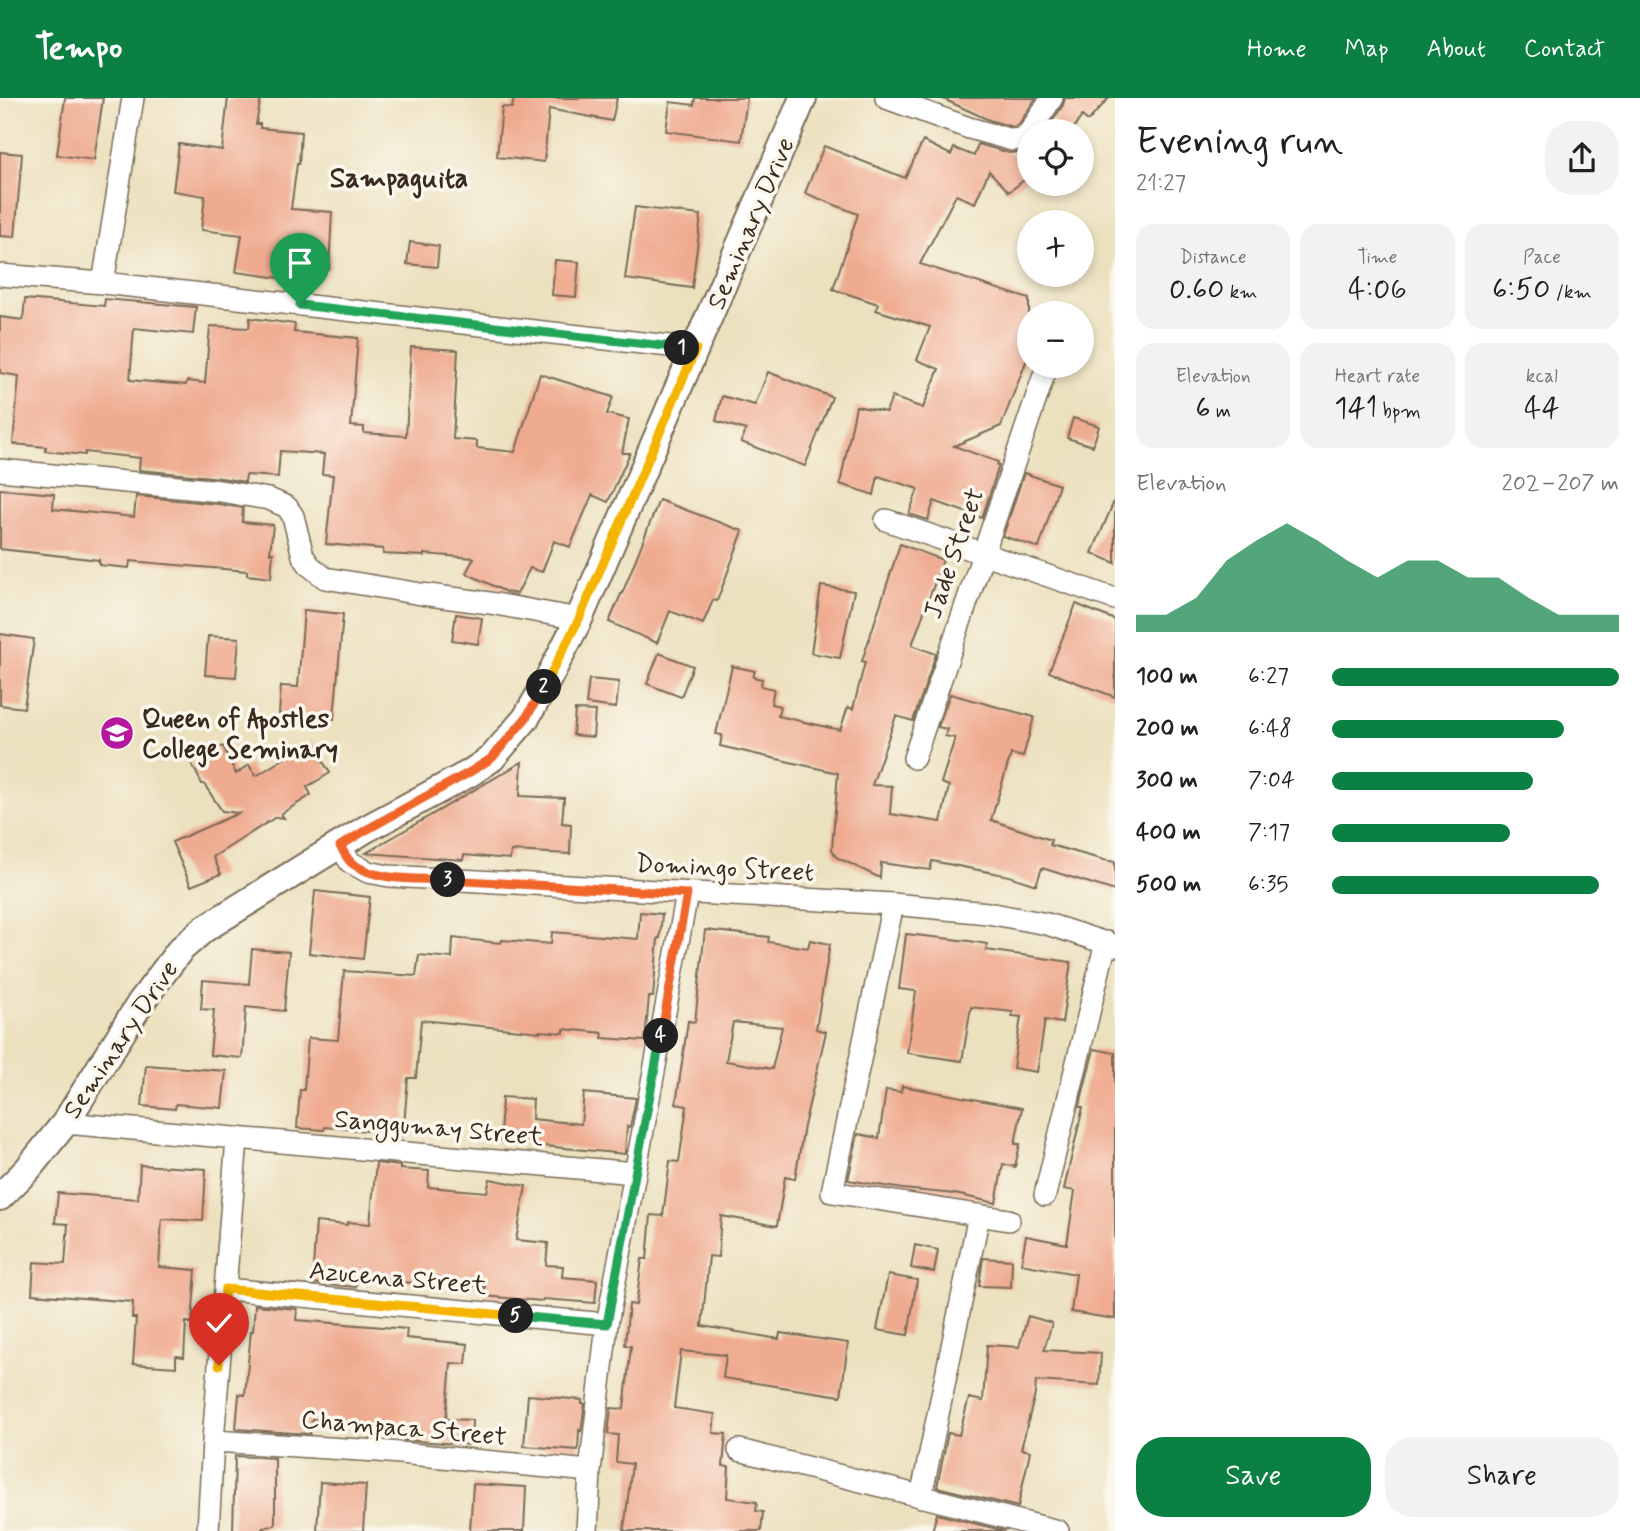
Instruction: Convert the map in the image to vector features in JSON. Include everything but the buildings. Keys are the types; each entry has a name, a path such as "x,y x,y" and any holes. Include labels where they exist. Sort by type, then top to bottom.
{"street":[{"path":"103,283 133,98"},
{"name":"Seminary Drive","path":"0,1197 27,1170 65,1123 141,1002 180,950 204,929 366,830 492,758 526,718 579,619 803,98"},
{"path":"887,98 969,128 1017,139"},
{"path":"1038,119 1052,98"},
{"path":"0,275 103,283 696,349"},
{"name":"Jade Street","path":"914,758 1043,378"},
{"path":"0,470 220,491 269,499 287,507 293,516 303,556 310,566 325,578 579,619"},
{"path":"886,520 1115,600"},
{"name":"Domingo Street","path":"340,846 350,862 368,872 389,876 893,904 988,913 1046,924 1110,944"},
{"path":"587,1531 590,1471 607,1324 687,894"},
{"path":"893,904 832,1192 1009,1220"},
{"path":"1045,1195 1110,944"},
{"name":"Sanggumay Street","path":"65,1123 635,1173"},
{"path":"208,1531 237,1138"},
{"path":"921,1497 979,1215"},
{"name":"Azucena Street","path":"225,1289 607,1324"},
{"name":"Champaca Street","path":"213,1441 379,1451 590,1471"},
{"path":"739,1450 1058,1531"}],"place":[{"name":"Queen of Apostles College Seminary","path":"117,733"}],"district":[{"name":"Sampaguita","path":"399,177"}],"route":[{"path":"219,1365 225,1289 607,1324 687,894 389,876 368,872 350,862 340,846 492,758 526,718 579,619 696,349 300,305"}]}
